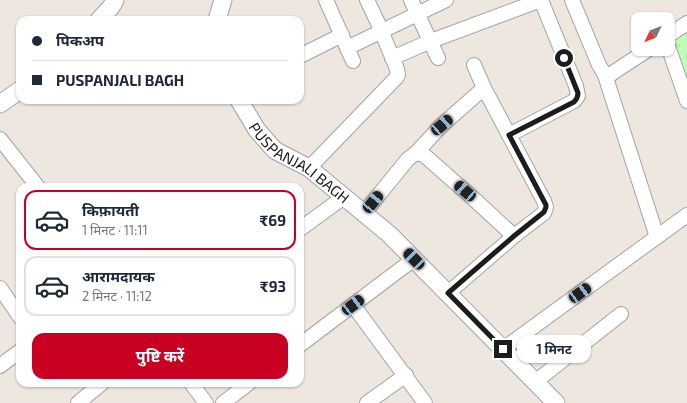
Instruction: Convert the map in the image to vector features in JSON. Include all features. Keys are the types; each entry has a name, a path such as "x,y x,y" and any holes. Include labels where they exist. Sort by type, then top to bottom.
{"street":[{"path":"103,16 115,0"},
{"path":"218,16 223,0"},
{"path":"326,0 350,54 381,31 446,0"},
{"path":"309,168 398,76 397,69 367,0"},
{"path":"411,0 438,58"},
{"path":"392,58 431,41 541,0 576,86 578,96 574,102 509,135"},
{"path":"572,0 599,65 605,75 657,237"},
{"path":"675,31 687,23"},
{"path":"304,54 342,35"},
{"path":"605,75 614,72 638,56"},
{"path":"671,56 687,101"},
{"path":"448,293 544,212 546,207 484,88 474,65"},
{"path":"364,213 408,159 416,153 442,125 484,88"},
{"path":"0,104 16,93"},
{"name":"PUSPANJALI BAGH","path":"241,104 257,130 276,151 309,168 390,234 556,403"},
{"path":"0,139 35,183"},
{"path":"416,153 424,155 476,200 514,236"},
{"path":"304,226 344,197"},
{"path":"503,349 687,215"},
{"path":"304,342 414,259"},
{"path":"0,288 16,311"},
{"path":"353,305 406,375 425,403"},
{"path":"535,382 620,314"},
{"path":"0,366 16,354"},
{"path":"367,403 406,375"},
{"path":"78,403 97,387"},
{"path":"194,387 206,403"},
{"path":"223,403 244,387"}],"green space":[{"path":"687,32 687,86 675,47 675,40"}],"route":[{"path":"503,349 448,293 545,210 546,205 509,135 574,102 577,99 578,93 576,86 564,58"}]}
